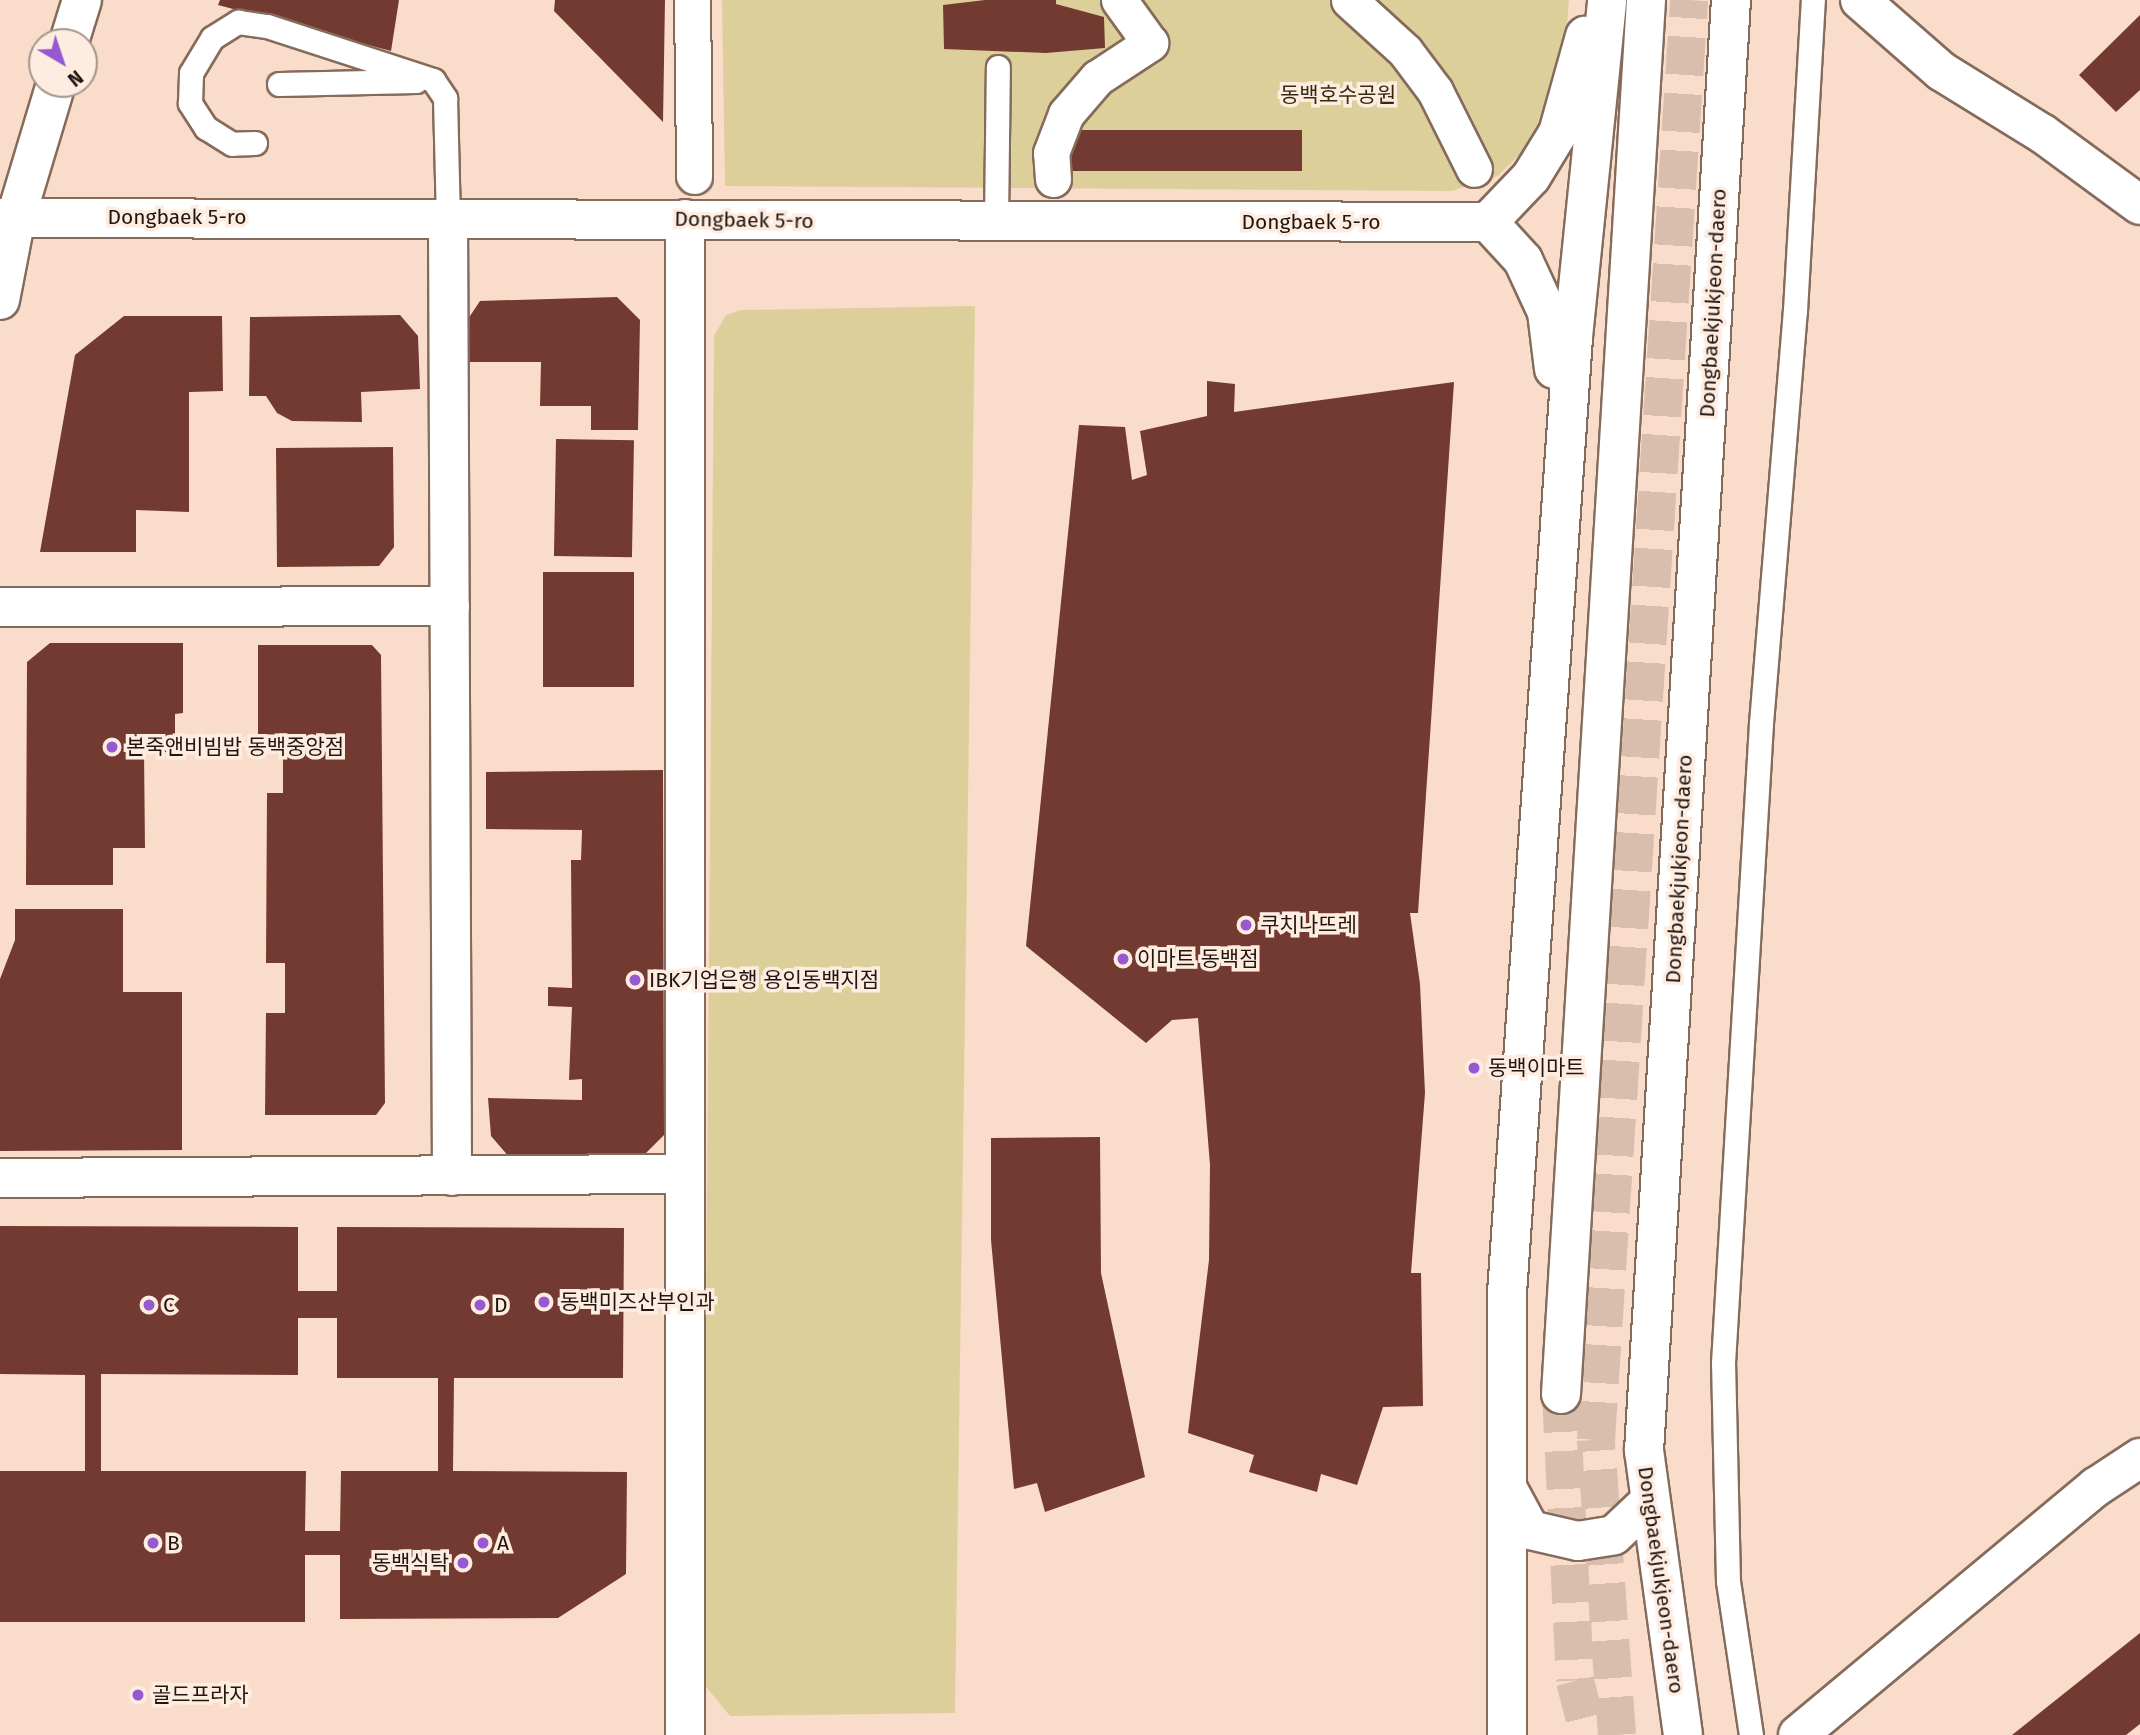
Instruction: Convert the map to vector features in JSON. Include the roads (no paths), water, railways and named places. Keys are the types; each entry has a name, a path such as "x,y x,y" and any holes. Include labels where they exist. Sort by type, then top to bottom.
{"street":[{"path":"73,28 82,0"},
{"path":"692,0 694,176"},
{"path":"1053,179 1051,153 1066,114 1097,78 1150,43 1119,0"},
{"path":"1567,460 1547,312 1523,260 1489,222 1531,177 1558,132 1595,0"},
{"path":"1507,1735 1507,1293 1567,460 1573,337 1607,0"},
{"path":"1561,1394 1646,0"},
{"name":"Dongbaekjukjeon-daero","path":"1683,1735 1648,1503 1644,1451 1731,0"},
{"path":"1860,0 1941,71 2043,134 2140,205"},
{"path":"1358,3 1405,51 1435,91 1474,169"},
{"path":"0,300 8,218 51,98"},
{"name":"Dongbaek 5-ro","path":"8,218 1489,222"},
{"path":"448,219 452,1176"},
{"path":"685,219 682,1174 685,1735"},
{"path":"0,607 450,606"},
{"path":"0,1178 682,1174"},
{"path":"1798,1735 2096,1487 2139,1460"},
{"path":"1509,1491 1530,1530 1578,1541 1614,1535 1648,1503"}],"lane":[{"path":"1751,1735 1728,1581 1723,1363 1761,723 1795,310 1813,0"},
{"path":"255,143 232,144 206,128 190,103 191,73 212,38 238,22 267,26 433,80 445,98 448,219"},
{"path":"996,222 998,66"},
{"path":"279,84 433,80"}],"tunnel":[{"path":"1617,1735 1596,1440 1689,0"},
{"path":"1561,1394 1575,1681 1589,1735"}],"place":[{"name":"본죽앤비빔밥 동백중앙점","path":"112,747"},
{"name":"쿠치나뜨레","path":"1246,925"},
{"name":"이마트 동백점","path":"1123,959"},
{"name":"IBK기업은행 용인동백지점","path":"635,980"},
{"name":"동백이마트","path":"1474,1068"},
{"name":"동백미즈산부인과","path":"544,1302"},
{"name":"C","path":"149,1305"},
{"name":"D","path":"480,1305"},
{"name":"B","path":"153,1543"},
{"name":"A","path":"483,1543"},
{"name":"동백식탁","path":"463,1563"},
{"name":"골드프라자","path":"138,1695"}],"park label":[{"name":"동백호수공원","path":"1338,95"}]}
